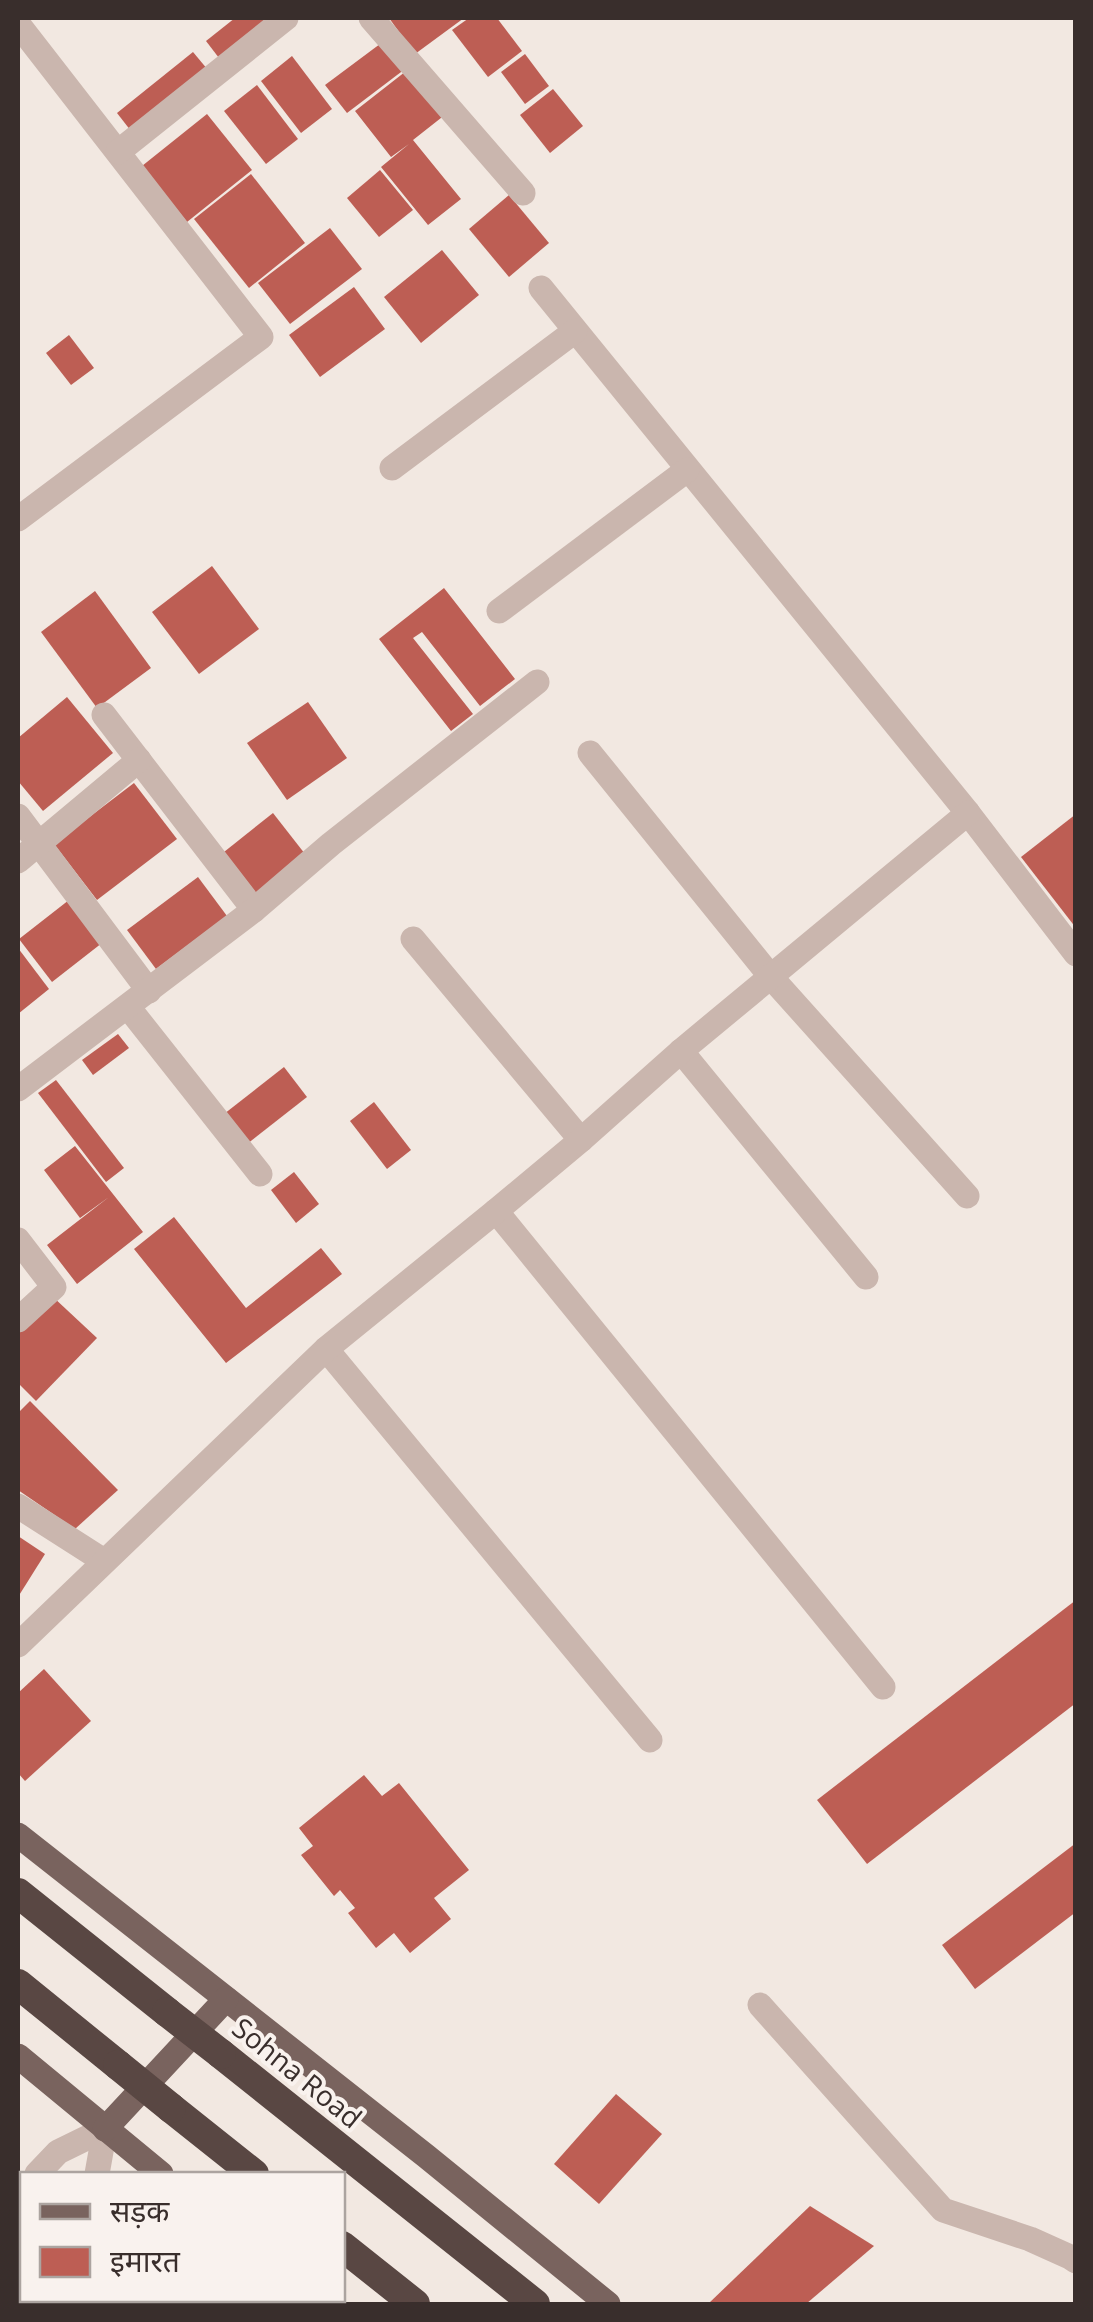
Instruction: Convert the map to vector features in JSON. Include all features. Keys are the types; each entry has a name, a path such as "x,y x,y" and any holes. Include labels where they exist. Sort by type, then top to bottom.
{"highway":[{"name":"Sohna Road","path":"18,1893 535,2304"},
{"path":"18,1984 251,2172"},
{"path":"345,2248 415,2304"}],"main road":[{"path":"18,1835 608,2304"},
{"path":"105,2129 226,1999"},
{"path":"18,2056 159,2172"}],"street":[{"path":"118,152 286,18"},
{"path":"371,18 522,193"},
{"path":"18,24 261,337 18,519"},
{"path":"541,288 968,813 1076,954"},
{"path":"392,468 576,331"},
{"path":"499,611 687,470"},
{"path":"18,1090 254,910 330,844 538,682"},
{"path":"104,716 254,910"},
{"path":"590,753 772,978 967,1196"},
{"path":"18,862 139,760"},
{"path":"18,1645 326,1349 968,813"},
{"path":"18,816 149,991"},
{"path":"413,939 581,1140"},
{"path":"128,1007 260,1174"},
{"path":"680,1051 866,1277"},
{"path":"496,1210 882,1687"},
{"path":"18,1240 54,1287 18,1320"},
{"path":"326,1349 650,1740"},
{"path":"18,1506 104,1561"},
{"path":"760,2005 942,2210 1030,2238 1076,2261"},
{"path":"39,2172 58,2152 105,2129"},
{"path":"97,2172 105,2129"}],"building":[{"path":"235,18 271,18 219,58 206,41"},
{"path":"389,18 464,18 415,54"},
{"path":"469,18 497,18 522,51 488,77 452,30"},
{"path":"384,41 405,69 347,113 325,85"},
{"path":"193,52 208,70 131,131 117,113"},
{"path":"525,54 549,86 525,104 501,72"},
{"path":"292,56 332,109 301,133 261,81"},
{"path":"410,68 446,114 413,140 461,199 428,225 381,167 409,144 391,157 355,111"},
{"path":"257,85 298,139 266,164 224,111"},
{"path":"553,89 583,126 550,153 520,115"},
{"path":"207,114 252,170 187,222 142,166"},
{"path":"380,170 413,210 379,237 347,198"},
{"path":"251,174 305,243 249,288 194,219"},
{"path":"509,195 549,243 509,277 469,229"},
{"path":"330,228 362,269 290,324 258,283"},
{"path":"442,250 479,295 421,343 384,297"},
{"path":"354,287 385,329 320,377 289,335"},
{"path":"69,335 94,368 71,385 46,353"},
{"path":"212,566 259,629 199,674 152,612"},
{"path":"444,588 515,679 480,706 422,632 413,638 473,714 451,731 379,639"},
{"path":"95,591 151,668 97,708 41,632"},
{"path":"67,697 113,753 43,811 18,781 18,738"},
{"path":"308,702 347,758 287,800 247,743"},
{"path":"134,783 177,839 97,900 54,844"},
{"path":"273,813 305,854 256,893 224,852"},
{"path":"1076,814 1076,928 1021,857"},
{"path":"198,877 227,916 156,969 127,930"},
{"path":"69,900 102,943 52,982 19,939"},
{"path":"18,948 49,989 18,1014"},
{"path":"118,1034 129,1048 93,1075 82,1060"},
{"path":"284,1067 307,1097 247,1144 224,1114"},
{"path":"56,1080 124,1168 106,1182 38,1093"},
{"path":"374,1102 411,1150 387,1169 350,1121"},
{"path":"75,1146 143,1232 77,1284 47,1245 109,1197 80,1218 44,1170"},
{"path":"294,1172 319,1204 296,1223 271,1190"},
{"path":"174,1217 246,1308 321,1248 342,1274 226,1363 134,1249"},
{"path":"52,1296 97,1338 36,1401 18,1383 18,1332"},
{"path":"30,1401 118,1490 75,1529 18,1490 18,1413"},
{"path":"18,1536 45,1554 18,1597"},
{"path":"1076,1600 1076,1703 867,1864 817,1800"},
{"path":"44,1669 91,1721 25,1781 18,1773 18,1693"},
{"path":"364,1775 382,1796 399,1783 469,1870 434,1898 451,1919 410,1953 394,1933 376,1948 348,1913 355,1908 340,1890 334,1896 301,1855 313,1846 299,1828"},
{"path":"1076,1843 1076,1912 975,1989 942,1945"},
{"path":"616,2094 662,2134 599,2204 554,2164"},
{"path":"810,2206 874,2246 806,2304 708,2304"},
{"path":"20,2284 20,2302 145,2304 18,2304"}]}
